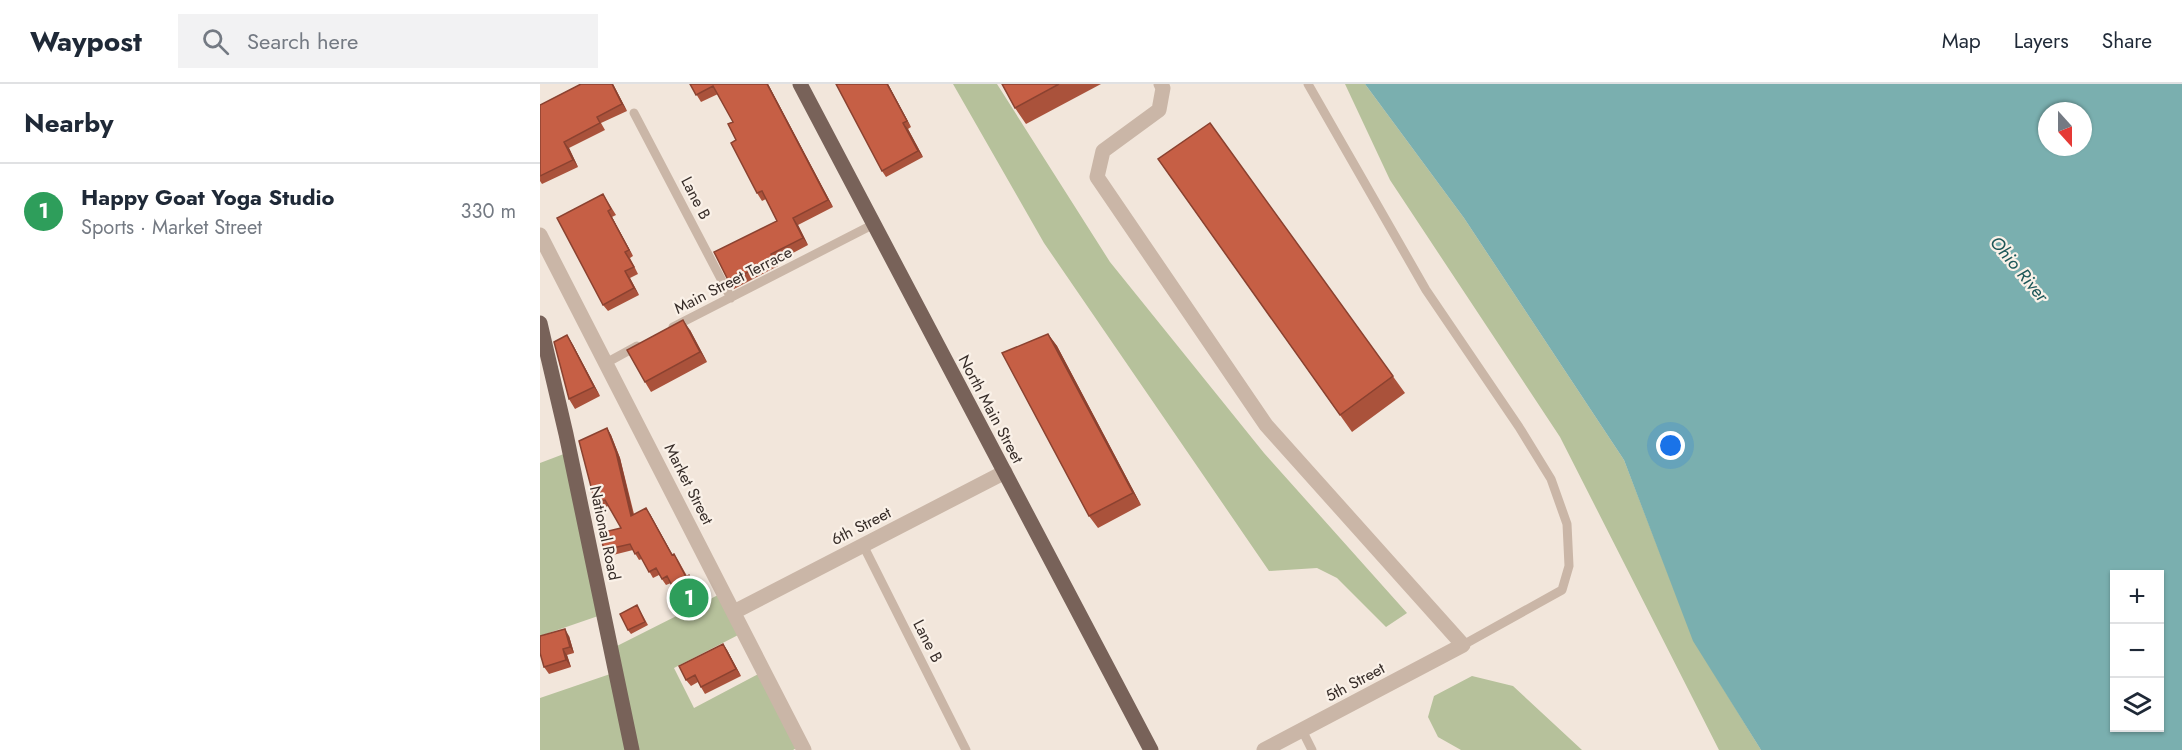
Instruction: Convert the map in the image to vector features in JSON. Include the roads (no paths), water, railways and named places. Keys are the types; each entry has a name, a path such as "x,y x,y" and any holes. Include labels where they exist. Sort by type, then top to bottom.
{"main road":[{"name":"North Main Street","path":"800,84 1151,750"},
{"name":"National Road","path":"540,323 632,750"}],"street":[{"path":"1161,84 1163,88 1159,110 1103,151 1096,177 1266,425 1463,645"},
{"name":"Market Street","path":"540,235 804,750"},
{"name":"6th Street","path":"734,612 1005,472"},
{"name":"5th Street","path":"1264,750 1463,645"}],"lane":[{"path":"1308,84 1426,290 1519,427 1551,479 1567,524 1569,566 1562,590 1463,645"},
{"name":"Lane B","path":"634,113 731,298"},
{"name":"Main Street Terrace","path":"667,331 874,224"},
{"path":"606,363 646,342"},
{"name":"Lane B","path":"863,545 966,750"},
{"path":"1302,730 1312,750"}],"water":[{"name":"Ohio River","path":"1365,84 2182,84 2182,750 1761,750 1693,641 1624,460 1464,218"}],"place":[{"name":"Happy Goat Yoga Studio","path":"689,598"}]}
